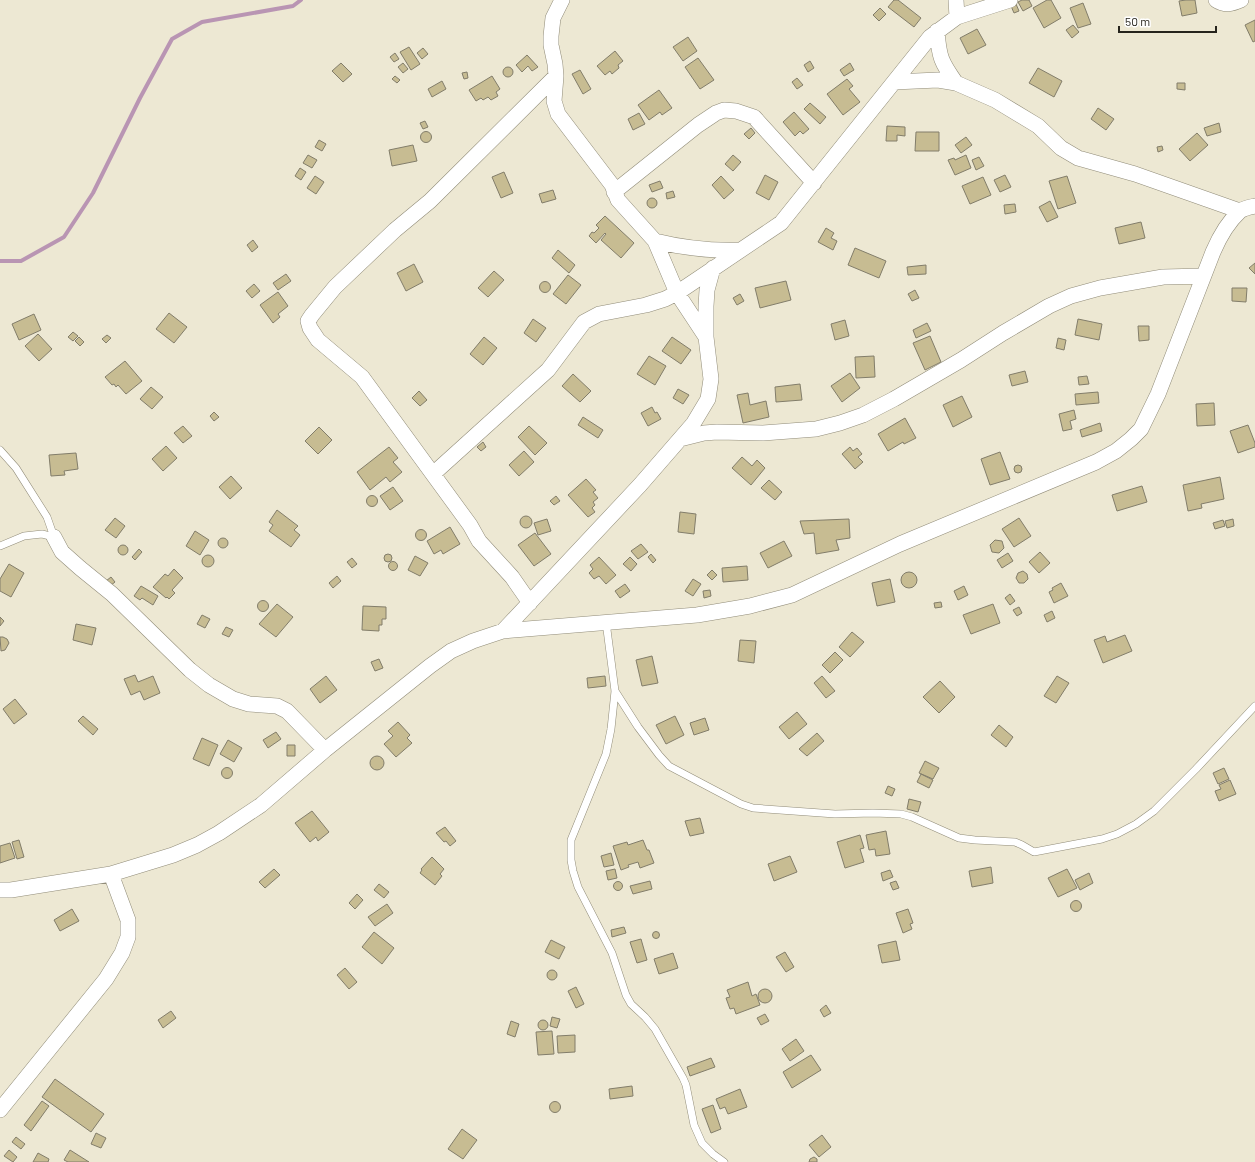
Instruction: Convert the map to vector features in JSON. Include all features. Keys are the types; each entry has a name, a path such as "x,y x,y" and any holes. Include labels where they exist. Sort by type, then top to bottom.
{"street":[{"path":"562,0 553,18 551,36 556,76 554,101 558,114 612,185 618,200 654,241 677,293 706,337"},
{"path":"956,0 957,17"},
{"path":"434,474 548,370 584,322 598,314 646,305 665,299 677,293 781,223 930,36 957,17 1010,0"},
{"path":"1216,0 1222,4 1232,4 1241,0"},
{"path":"937,31 941,60 947,72 956,83"},
{"path":"530,603 512,577 479,541 470,525 434,474 362,377 318,340 310,328 308,321 335,287 395,230 430,201 556,76"},
{"path":"894,82 938,80 956,83 995,100 1038,126 1061,148 1078,158 1135,174 1240,211"},
{"path":"614,192 698,125 716,113 724,110 736,111 754,117 814,183"},
{"path":"0,890 12,890 111,874 173,855 219,833 261,805 325,750 430,666 451,651 473,641 503,631 697,615 733,610 773,601 792,595 900,544 1096,462 1116,451 1132,439 1141,429 1158,394 1219,238 1240,211 1245,208 1255,206"},
{"path":"654,241 674,246 719,250 741,250"},
{"path":"503,631 640,485 693,424 708,399 712,379 706,337 706,306 707,290 713,268"},
{"path":"680,439 704,433 717,432 763,433 816,429 840,423 863,415 894,399 1049,306 1072,296 1100,288 1163,277 1203,276"},
{"path":"54,537 62,552 112,594 190,670 209,685 232,699 249,704 277,706 288,711 325,750"},
{"path":"0,1110 106,979 122,953 128,937 128,920 111,874"}],"lane":[{"path":"0,450 16,468 47,517 54,537"},
{"path":"0,546 24,536 42,534 54,537"},
{"path":"606,622 615,691 611,729 606,754 571,840 570,850 573,871 578,888 612,953 626,995 631,1004 652,1025 683,1078 689,1096 694,1125 702,1143 724,1162"},
{"path":"615,691 638,727 669,766 741,804 753,808 835,814 901,814 912,817 959,838 1015,842 1022,844 1034,852 1102,839 1117,834 1136,824 1154,810 1196,769 1255,706"}],"building":[{"path":"894,0 898,0 921,18 914,27 888,7"},
{"path":"1022,0 1029,0 1032,6 1023,11 1018,2"},
{"path":"1047,0 1051,0 1061,18 1044,28 1033,8"},
{"path":"1195,0 1197,13 1182,16 1179,1"},
{"path":"1083,3 1091,24 1078,28 1070,8"},
{"path":"1016,4 1019,11 1014,13 1011,6"},
{"path":"880,8 886,14 879,21 873,15"},
{"path":"1255,20 1255,41 1253,42 1245,25"},
{"path":"1073,25 1079,32 1072,38 1066,30"},
{"path":"977,29 986,45 968,54 960,38"},
{"path":"688,37 697,51 683,61 673,47"},
{"path":"409,47 420,64 411,70 400,52"},
{"path":"423,48 428,54 422,59 417,53"},
{"path":"615,51 623,61 618,65 619,68 612,74 610,71 605,75 597,66"},
{"path":"395,53 399,59 394,62 390,57"},
{"path":"527,55 538,67 532,71 528,66 522,72 516,65"},
{"path":"698,58 714,80 700,89 685,67"},
{"path":"810,61 814,68 808,72 804,65"},
{"path":"341,63 352,74 343,82 332,71"},
{"path":"403,63 408,69 403,73 398,67"},
{"path":"850,63 854,70 844,76 840,70"},
{"path":"506,67 510,67 512,68 512,76 506,77 503,74 503,70"},
{"path":"1038,68 1062,81 1054,97 1029,83"},
{"path":"580,70 591,89 583,94 572,74"},
{"path":"467,72 468,78 464,79 462,73"},
{"path":"395,76 400,80 397,83 392,79"},
{"path":"492,76 500,89 496,92 498,96 491,100 488,97 483,100 481,98 476,101 469,90"},
{"path":"797,78 803,85 797,89 792,82"},
{"path":"847,79 853,86 849,89 860,102 843,115 827,94"},
{"path":"442,81 446,89 432,97 428,89"},
{"path":"1177,83 1185,83 1185,90 1177,89"},
{"path":"659,90 672,108 662,115 660,112 649,120 638,105"},
{"path":"810,103 826,117 820,124 804,109"},
{"path":"1098,108 1114,119 1106,130 1091,119"},
{"path":"794,112 809,129 803,134 800,131 795,136 783,122"},
{"path":"639,113 645,124 633,130 628,119"},
{"path":"425,121 428,127 423,129 420,123"},
{"path":"1219,123 1221,132 1207,136 1204,128"},
{"path":"887,126 905,127 905,136 897,135 897,141 886,141"},
{"path":"751,128 755,133 749,139 744,134"},
{"path":"424,132 428,132 430,133 430,141 424,142 421,139 421,135"},
{"path":"916,132 939,132 939,151 915,151"},
{"path":"1197,133 1208,145 1190,161 1179,149"},
{"path":"966,137 972,145 961,153 955,145"},
{"path":"319,140 326,144 322,151 315,147"},
{"path":"413,145 417,161 392,166 389,150"},
{"path":"1162,146 1163,150 1158,152 1157,147"},
{"path":"308,155 317,160 312,168 303,163"},
{"path":"733,155 741,162 733,171 725,164"},
{"path":"966,155 971,168 955,175 948,160 954,158 955,160"},
{"path":"979,157 984,166 976,170 972,160"},
{"path":"300,168 306,172 301,180 295,176"},
{"path":"504,172 513,193 501,198 492,177"},
{"path":"765,175 778,182 769,200 756,193"},
{"path":"1005,175 1011,187 1000,192 994,180"},
{"path":"315,176 324,182 316,194 307,188"},
{"path":"721,176 734,190 724,199 712,185"},
{"path":"1067,176 1076,203 1058,209 1049,181"},
{"path":"983,177 991,195 970,204 962,186"},
{"path":"660,181 663,188 652,192 649,185"},
{"path":"553,190 556,199 542,203 539,194"},
{"path":"673,191 675,197 667,199 666,193"},
{"path":"650,198 654,198 656,199 656,207 650,208 647,205 647,201"},
{"path":"1050,201 1058,217 1047,222 1039,207"},
{"path":"1015,204 1016,212 1005,214 1004,205"},
{"path":"605,216 634,243 621,258 601,240 606,234 605,233 596,243 589,236 592,232 594,233 599,228 596,225"},
{"path":"1141,222 1145,238 1119,244 1115,228"},
{"path":"826,228 834,233 831,238 837,241 833,250 818,242"},
{"path":"253,240 258,247 252,252 247,245"},
{"path":"855,248 886,261 879,278 848,265"},
{"path":"558,250 575,265 569,273 552,258"},
{"path":"1255,263 1255,274 1249,268"},
{"path":"414,264 423,282 406,291 397,273"},
{"path":"926,265 926,274 908,275 907,267"},
{"path":"494,271 504,280 488,297 478,288"},
{"path":"286,274 291,281 278,290 273,283"},
{"path":"568,275 581,285 566,304 553,294"},
{"path":"786,281 791,300 760,308 755,288"},
{"path":"543,282 547,282 549,283 549,291 543,292 540,289 540,285"},
{"path":"254,284 260,291 252,298 246,291"},
{"path":"1232,288 1247,288 1246,302 1232,301"},
{"path":"915,290 919,298 912,301 908,294"},
{"path":"278,292 288,306 278,314 280,317 273,323 260,305"},
{"path":"740,294 744,301 737,305 733,298"},
{"path":"169,313 187,327 174,343 156,329"},
{"path":"34,314 41,330 19,340 12,324"},
{"path":"533,319 546,328 536,342 524,333"},
{"path":"1078,319 1102,324 1099,340 1075,335"},
{"path":"845,320 849,336 835,340 831,324"},
{"path":"927,323 931,331 916,338 913,330"},
{"path":"1138,326 1149,326 1149,340 1139,341"},
{"path":"73,332 78,336 73,341 68,337"},
{"path":"38,334 52,349 39,361 25,346"},
{"path":"107,335 111,338 106,343 102,339"},
{"path":"930,336 941,362 925,370 913,343"},
{"path":"79,337 84,342 80,346 75,341"},
{"path":"484,337 497,348 483,365 470,354"},
{"path":"672,337 691,350 681,364 662,351"},
{"path":"1058,338 1066,340 1064,350 1056,348"},
{"path":"649,356 666,366 655,385 637,374"},
{"path":"874,356 875,377 856,378 855,357"},
{"path":"125,361 142,381 126,394 118,385 116,387 114,384 112,385 105,377"},
{"path":"1025,371 1028,382 1012,386 1009,375"},
{"path":"850,373 860,388 842,402 831,386"},
{"path":"573,374 591,391 580,402 562,386"},
{"path":"1087,376 1089,384 1079,385 1078,377"},
{"path":"800,384 802,400 776,402 775,387"},
{"path":"151,387 163,397 152,409 140,399"},
{"path":"678,389 689,395 683,404 673,398"},
{"path":"419,391 427,400 420,406 412,398"},
{"path":"1098,392 1099,403 1076,405 1075,394"},
{"path":"748,393 750,405 766,401 769,417 743,423 737,395"},
{"path":"962,396 972,417 953,427 943,405"},
{"path":"1214,403 1215,425 1197,426 1196,404"},
{"path":"652,407 661,419 648,426 641,413"},
{"path":"1074,410 1076,419 1070,421 1072,429 1063,431 1059,414"},
{"path":"214,412 219,417 214,421 210,416"},
{"path":"583,417 603,430 598,438 578,425"},
{"path":"905,418 916,438 904,444 903,442 888,451 878,434"},
{"path":"1100,423 1102,431 1082,437 1080,430"},
{"path":"1248,425 1255,443 1255,447 1238,453 1230,431"},
{"path":"183,426 192,436 183,443 174,433"},
{"path":"529,426 547,443 535,455 518,437"},
{"path":"319,427 332,440 318,454 305,441"},
{"path":"483,442 486,447 481,451 477,447"},
{"path":"166,446 177,458 163,471 152,459"},
{"path":"389,447 398,458 393,462 402,472 390,482 386,477 370,490 357,472"},
{"path":"850,447 853,451 857,448 862,454 858,457 863,462 855,469 842,454"},
{"path":"524,451 534,462 519,476 509,465"},
{"path":"1000,452 1010,479 990,485 981,459"},
{"path":"76,453 78,469 64,471 65,475 51,476 49,455"},
{"path":"742,457 752,466 757,460 765,468 751,485 732,468"},
{"path":"1016,465 1020,465 1022,469 1020,473 1016,473 1014,471 1014,467"},
{"path":"231,476 242,488 230,499 219,487"},
{"path":"1220,477 1224,499 1201,504 1202,508 1188,511 1183,485"},
{"path":"586,479 596,490 593,492 598,498 593,502 595,505 592,508 595,512 588,517 568,495"},
{"path":"769,480 782,492 775,500 761,488"},
{"path":"1142,486 1147,502 1117,511 1112,495"},
{"path":"393,487 403,501 390,510 380,496"},
{"path":"372,495 376,497 378,501 376,505 372,507 368,505 366,501 368,497"},
{"path":"556,496 560,501 554,505 550,501"},
{"path":"277,510 298,526 294,530 300,535 291,547 269,531 273,525 269,522"},
{"path":"680,512 696,514 694,534 678,532"},
{"path":"524,516 528,516 532,522 528,528 524,528 520,524 520,520"},
{"path":"115,518 125,526 116,538 105,530"},
{"path":"1019,518 1031,536 1014,547 1002,529"},
{"path":"547,519 551,531 538,535 534,523"},
{"path":"849,519 850,538 836,540 839,550 816,554 814,533 804,534 800,521"},
{"path":"1233,519 1234,526 1227,528 1225,521"},
{"path":"1223,520 1225,526 1215,529 1213,523"},
{"path":"450,527 460,544 443,554 441,550 434,554 427,541"},
{"path":"419,530 423,530 425,531 425,539 419,540 416,537 416,533"},
{"path":"195,531 209,540 200,555 186,546"},
{"path":"535,533 551,554 534,566 518,545"},
{"path":"221,538 225,538 227,539 227,547 221,548 218,545 218,541"},
{"path":"995,540 1002,541 1004,548 999,553 992,552 990,545"},
{"path":"784,541 792,556 768,568 760,553"},
{"path":"641,544 648,552 638,559 631,551"},
{"path":"121,545 125,545 127,546 127,554 121,555 118,552 118,548"},
{"path":"139,549 142,552 135,560 132,557"},
{"path":"1040,552 1050,563 1039,573 1029,562"},
{"path":"1008,553 1013,561 1002,568 997,560"},
{"path":"386,554 390,554 392,558 390,562 386,562 384,560 384,556"},
{"path":"651,554 656,560 653,563 648,557"},
{"path":"206,555 210,555 214,561 210,567 206,567 202,563 202,559"},
{"path":"415,556 428,563 420,576 408,570"},
{"path":"599,557 616,575 606,584 599,576 594,579 589,573 593,569 590,565"},
{"path":"630,557 637,564 631,571 623,564"},
{"path":"352,558 357,564 352,568 347,562"},
{"path":"391,562 395,562 397,566 395,570 391,570 389,568 389,564"},
{"path":"9,564 24,573 11,597 0,591 0,579"},
{"path":"747,566 748,580 723,582 722,568"},
{"path":"174,569 183,578 172,590 175,593 169,599 153,587 165,574 168,576"},
{"path":"712,570 717,575 712,580 707,575"},
{"path":"1023,571 1027,574 1028,579 1024,583 1019,583 1016,578 1018,573"},
{"path":"906,572 912,572 917,577 915,586 912,588 906,588 901,583 901,577"},
{"path":"337,576 341,581 333,588 329,583"},
{"path":"111,577 115,582 110,586 106,581"},
{"path":"693,579 701,584 693,596 685,591"},
{"path":"890,579 895,602 877,606 872,583"},
{"path":"1061,583 1068,596 1054,603 1049,592 1053,590 1052,588"},
{"path":"625,584 630,591 620,598 615,591"},
{"path":"141,586 158,596 153,605 142,598 140,600 134,596"},
{"path":"964,586 968,595 958,600 954,591"},
{"path":"710,590 711,596 704,598 703,591"},
{"path":"1010,594 1015,601 1010,605 1005,598"},
{"path":"261,601 265,601 267,602 267,610 261,611 258,608 258,604"},
{"path":"941,602 942,607 935,608 934,603"},
{"path":"277,604 293,617 276,637 259,624"},
{"path":"993,604 1000,623 971,634 963,615"},
{"path":"363,606 386,607 386,619 382,619 382,625 379,625 379,631 362,630"},
{"path":"1019,607 1022,613 1017,616 1013,610"},
{"path":"1052,611 1055,618 1047,622 1044,615"},
{"path":"202,615 210,619 205,628 197,624"},
{"path":"0,617 4,621 0,626"},
{"path":"76,624 96,628 92,645 73,640"},
{"path":"226,627 233,630 229,637 222,634"},
{"path":"852,632 864,642 850,657 839,647"},
{"path":"1125,635 1132,651 1103,663 1094,640 1105,636 1107,642"},
{"path":"0,637 7,639 9,643 5,650 1,651"},
{"path":"740,640 756,641 754,663 738,661"},
{"path":"835,652 843,660 830,673 822,665"},
{"path":"652,656 658,683 642,686 636,660"},
{"path":"379,659 383,668 375,671 371,662"},
{"path":"135,675 138,682 153,676 160,693 144,700 140,691 131,695 124,679"},
{"path":"326,676 337,690 320,703 310,689"},
{"path":"605,676 606,686 588,688 587,678"},
{"path":"822,676 835,691 826,698 814,683"},
{"path":"1057,676 1069,683 1056,703 1044,696"},
{"path":"940,681 955,697 939,713 923,697"},
{"path":"15,699 27,714 14,724 3,709"},
{"path":"797,712 807,724 789,739 779,727"},
{"path":"83,716 98,729 93,735 78,721"},
{"path":"675,716 684,735 666,744 656,725"},
{"path":"705,718 709,730 694,735 690,723"},
{"path":"398,722 410,735 407,738 412,743 396,757 384,744 393,736 388,731"},
{"path":"999,725 1013,737 1006,747 991,735"},
{"path":"276,732 281,739 268,748 263,740"},
{"path":"817,733 824,741 807,756 799,749"},
{"path":"202,738 218,745 209,766 193,759"},
{"path":"228,740 242,748 234,762 220,754"},
{"path":"287,745 295,745 295,756 287,756"},
{"path":"377,756 382,758 384,763 382,768 377,770 372,768 370,763 372,758"},
{"path":"925,761 939,768 933,779 919,773"},
{"path":"225,768 229,768 231,769 231,777 225,778 222,775 222,771"},
{"path":"1224,768 1229,779 1218,784 1213,773"},
{"path":"921,774 933,780 929,788 917,782"},
{"path":"1230,780 1236,794 1219,801 1215,791 1221,789 1219,785"},
{"path":"888,786 895,789 892,796 885,793"},
{"path":"909,799 921,802 918,812 907,809"},
{"path":"312,811 329,832 318,841 316,837 310,842 295,823"},
{"path":"700,818 704,833 690,836 685,821"},
{"path":"445,827 456,841 450,846 436,833"},
{"path":"886,831 890,854 876,856 875,849 869,850 866,835"},
{"path":"860,835 864,848 860,849 864,862 845,868 837,842"},
{"path":"19,840 24,857 17,859 12,842"},
{"path":"643,840 654,863 640,868 638,862 628,865 629,867 621,870 613,846 627,842 628,845"},
{"path":"10,843 15,858 0,863 0,846"},
{"path":"611,853 614,865 604,867 601,856"},
{"path":"790,856 797,872 774,881 768,864"},
{"path":"432,857 444,869 440,874 442,876 435,885 420,873 422,870 421,869"},
{"path":"991,867 993,883 972,887 969,871"},
{"path":"274,869 280,875 265,888 259,882"},
{"path":"615,869 617,878 608,880 606,871"},
{"path":"1067,869 1077,888 1058,897 1048,878"},
{"path":"890,870 893,877 883,881 881,873"},
{"path":"1089,873 1093,883 1080,890 1075,880"},
{"path":"618,881 623,886 618,891 613,886"},
{"path":"650,881 652,889 633,894 630,886"},
{"path":"896,881 899,888 893,890 890,883"},
{"path":"379,884 389,892 384,898 374,890"},
{"path":"357,894 363,900 355,909 349,903"},
{"path":"1076,900 1080,902 1082,906 1080,910 1076,912 1072,910 1070,906 1072,902"},
{"path":"387,904 393,913 375,926 368,917"},
{"path":"72,909 79,921 60,931 54,920"},
{"path":"908,909 913,923 910,924 912,929 903,933 896,913"},
{"path":"624,927 626,933 612,937 611,930"},
{"path":"656,931 659,932 659,938 656,939 653,938 652,935 653,932"},
{"path":"374,932 394,948 382,964 362,947"},
{"path":"641,939 647,960 637,963 630,942"},
{"path":"551,940 565,947 559,959 545,952"},
{"path":"896,941 900,960 882,963 878,945"},
{"path":"785,952 794,967 786,972 776,957"},
{"path":"673,953 678,968 659,974 654,959"},
{"path":"345,968 357,982 349,989 337,975"},
{"path":"550,970 554,970 556,971 556,979 550,980 547,977 547,973"},
{"path":"748,982 752,996 756,994 760,1005 736,1014 734,1008 730,1009 726,998 730,997 727,990"},
{"path":"576,987 584,1004 576,1008 568,991"},
{"path":"765,989 770,991 772,996 770,1001 765,1003 760,1001 758,996 760,991"},
{"path":"826,1005 831,1013 824,1017 820,1010"},
{"path":"171,1011 176,1018 163,1028 158,1020"},
{"path":"765,1014 769,1021 761,1025 757,1018"},
{"path":"552,1017 560,1019 557,1028 550,1026"},
{"path":"541,1020 545,1020 547,1021 547,1029 541,1030 538,1027 538,1023"},
{"path":"511,1021 519,1024 515,1037 507,1034"},
{"path":"552,1031 554,1054 538,1055 536,1032"},
{"path":"575,1035 575,1052 558,1053 557,1036"},
{"path":"796,1039 804,1051 790,1061 782,1049"},
{"path":"811,1055 821,1070 792,1088 783,1072"},
{"path":"711,1058 715,1067 690,1076 687,1067"},
{"path":"55,1079 104,1114 91,1132 42,1097"},
{"path":"632,1086 633,1096 610,1099 609,1089"},
{"path":"740,1089 747,1107 728,1114 725,1107 720,1109 716,1099"},
{"path":"42,1101 49,1106 31,1131 24,1125"},
{"path":"553,1102 557,1102 559,1103 559,1111 553,1112 550,1109 550,1105"},
{"path":"713,1105 721,1129 711,1133 702,1109"},
{"path":"462,1129 477,1140 463,1159 448,1149"},
{"path":"96,1133 106,1138 101,1148 91,1144"},
{"path":"822,1135 831,1147 819,1157 809,1145"},
{"path":"16,1137 25,1144 21,1149 12,1142"},
{"path":"9,1150 17,1157 13,1162 4,1156"},
{"path":"70,1150 89,1162 68,1162 64,1160"},
{"path":"38,1153 49,1159 48,1162 33,1162"},
{"path":"814,1157 817,1159 817,1162 809,1162 810,1159"}],"waterway":[{"path":"0,261 21,261 64,237 93,193 140,98 172,39 202,22 293,6 301,0"}]}
